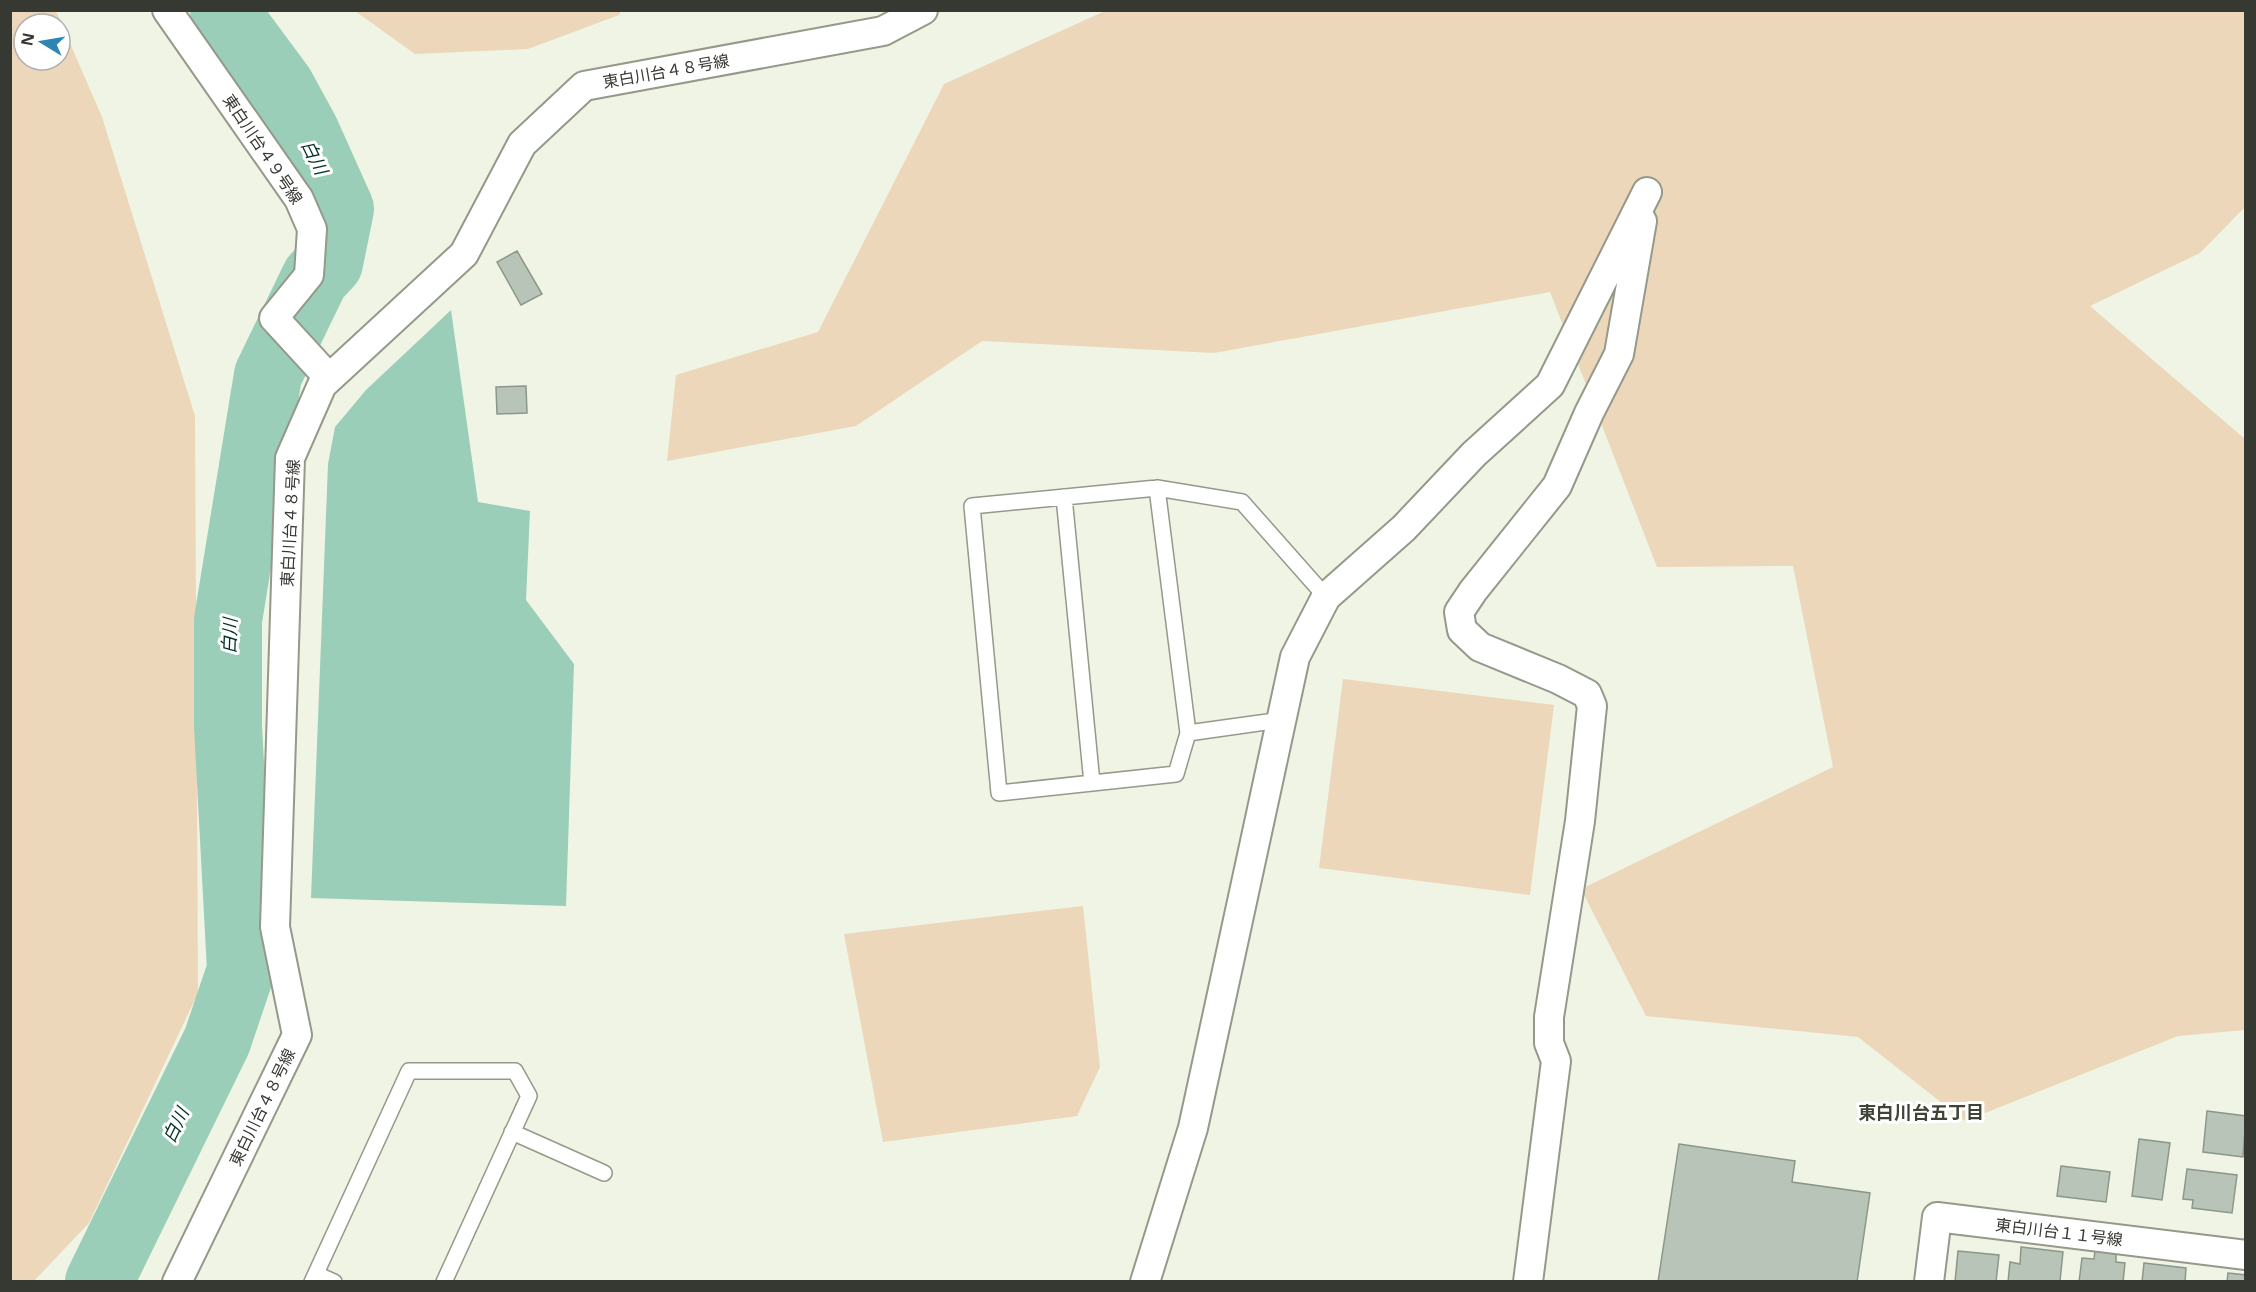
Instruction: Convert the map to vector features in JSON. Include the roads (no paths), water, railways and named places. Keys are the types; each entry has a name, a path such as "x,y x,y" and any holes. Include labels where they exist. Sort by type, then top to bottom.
{"street":[{"name":"東白川台４９号線","path":"167,10 299,199 312,230 309,274 274,318 329,378"},
{"name":"東白川台４８号線","path":"177,1281 297,1035 275,927 291,458 322,385 464,254 522,144 584,86 883,31 923,10"},
{"path":"1145,1281 1193,1128 1295,657 1326,597 1404,528 1473,454 1550,385 1647,192 1619,354 1589,413 1557,486 1473,591 1459,612 1462,630 1480,647 1558,679 1587,694 1592,706 1580,821 1549,1017 1548,1043 1556,1061 1528,1281"},
{"name":"東白川台１１号線","path":"1929,1281 1937,1217 2246,1256"}],"lane":[{"path":"1157,488 1188,732 1176,774 999,793 972,506 1157,488 1242,502 1326,597"},
{"path":"1064,497 1092,783"},
{"path":"1188,732 1281,720"},
{"path":"334,1281 314,1278 409,1071 515,1071 529,1096 444,1281"},
{"path":"512,1132 604,1173"}],"waterway":[{"name":"白川","path":"99,1282 217,1041 241,970 228,726 228,620 268,375 315,278 329,263 340,209 305,131 281,87 224,10"}],"district":[{"name":"東白川台五丁目","path":"1921,1112"}]}
